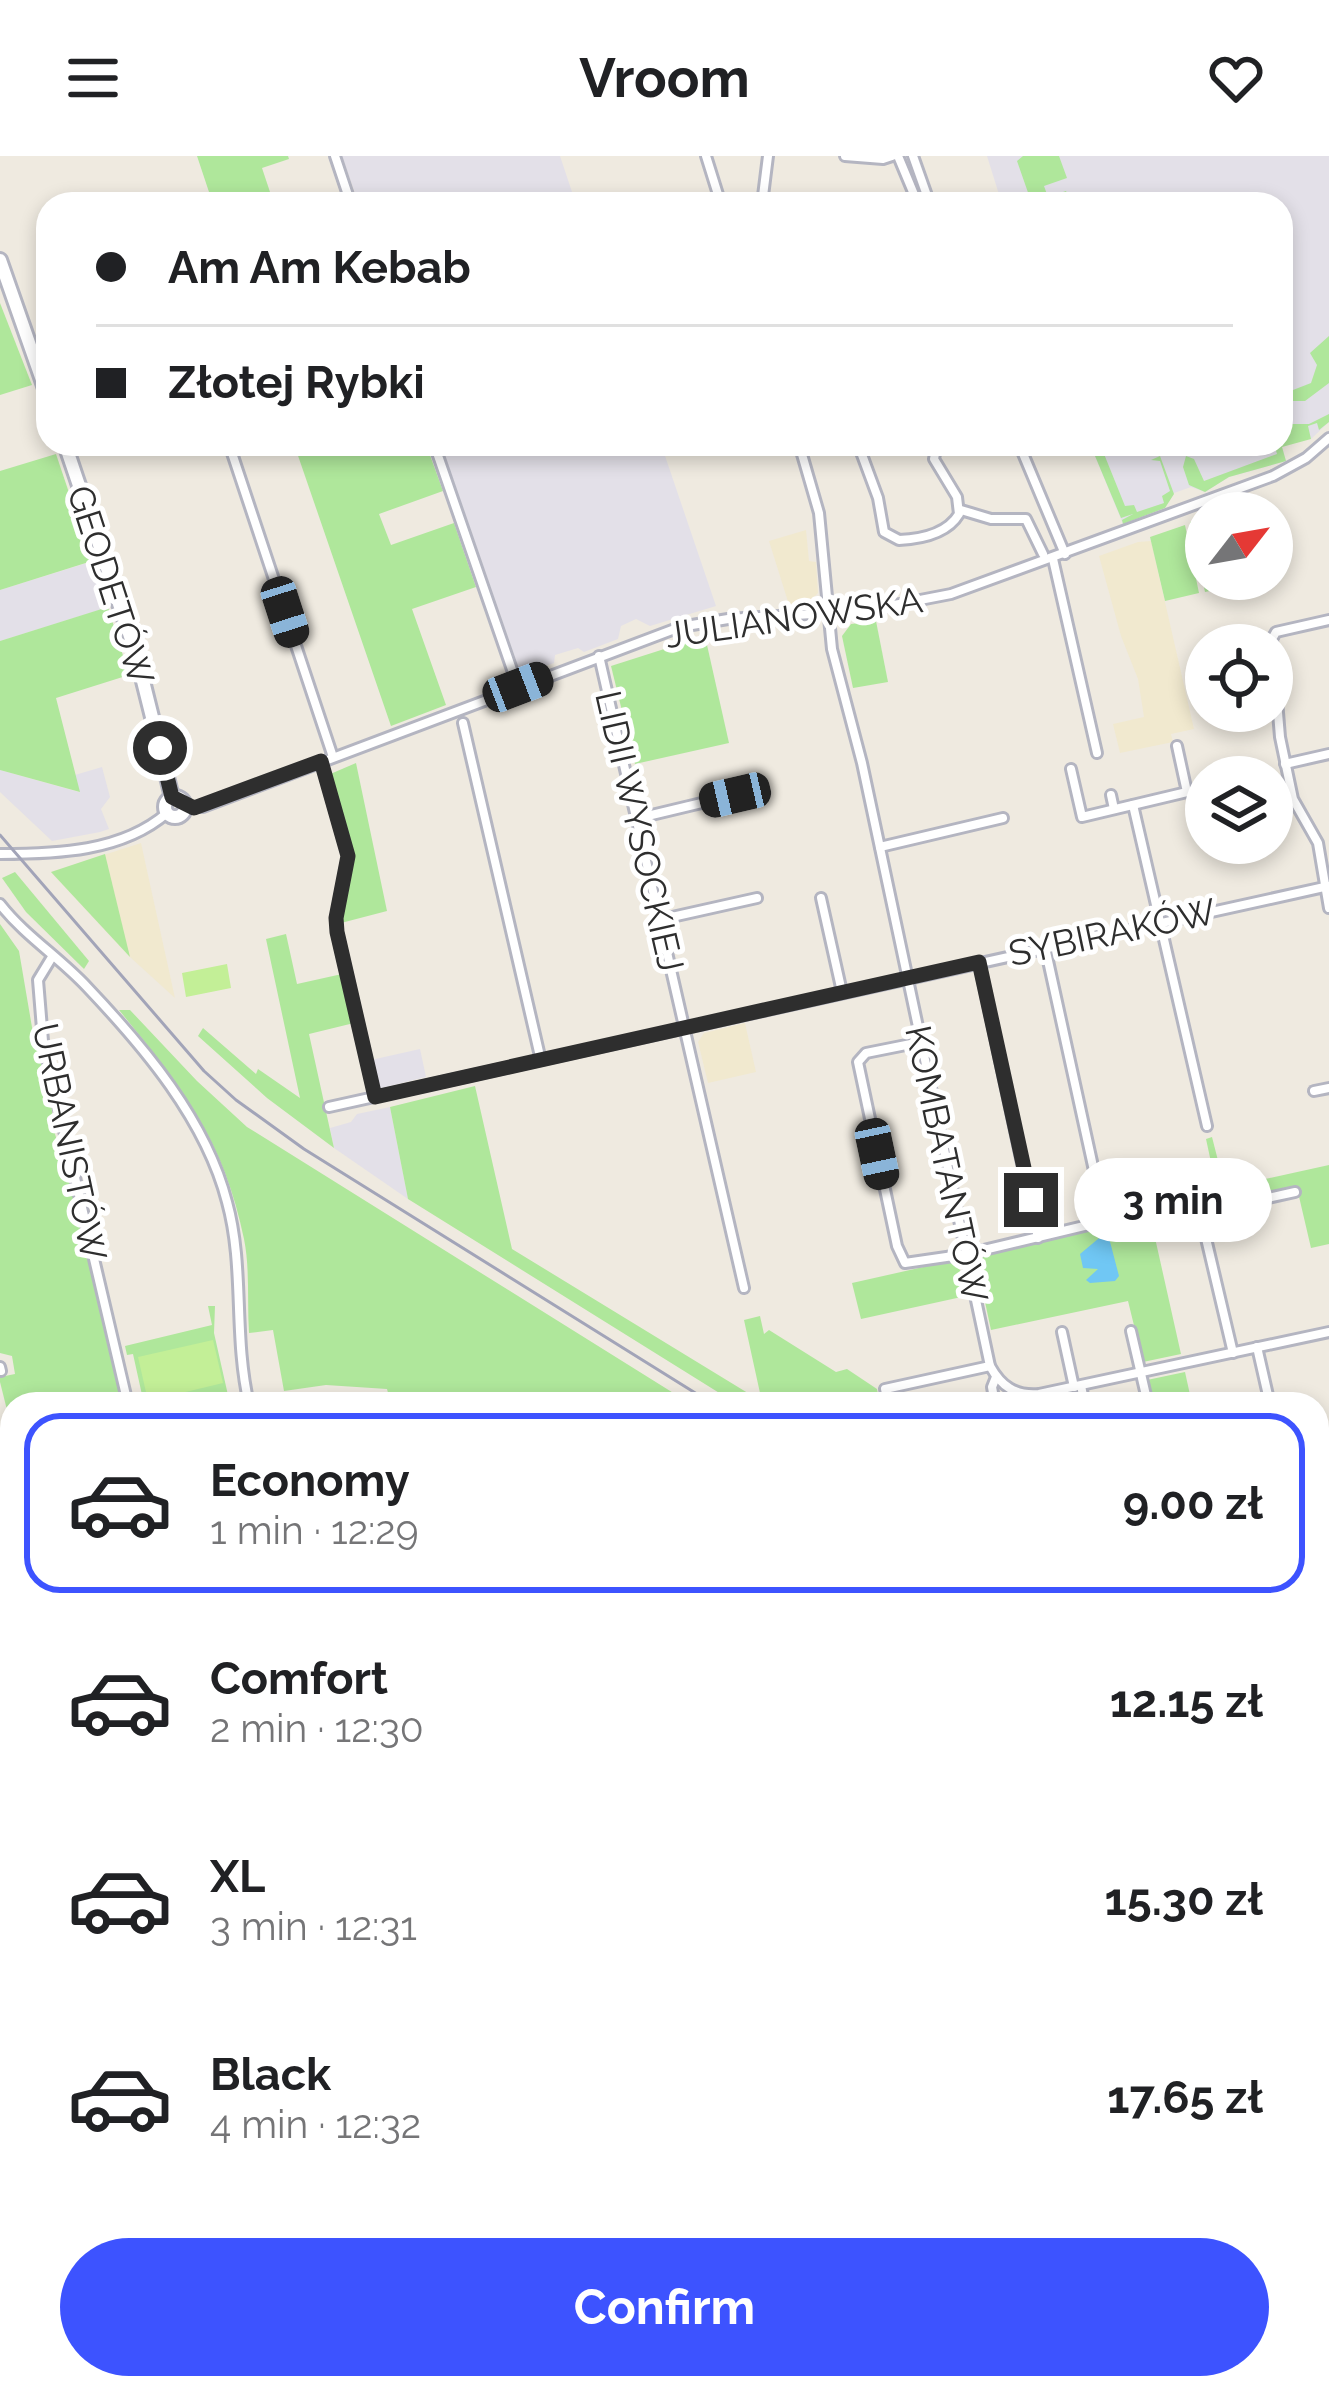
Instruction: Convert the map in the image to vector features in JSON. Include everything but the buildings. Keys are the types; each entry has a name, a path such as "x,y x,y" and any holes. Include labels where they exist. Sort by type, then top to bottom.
{"street":[{"path":"334,156 347,192"},
{"path":"706,156 717,192"},
{"path":"764,192 768,156"},
{"path":"845,156 895,156 912,192"},
{"path":"913,156 926,192"},
{"path":"0,260 36,363"},
{"name":"JULIANOWSKA","path":"186,807 203,807 665,631 703,622 828,613 928,599 1065,554 1273,476 1306,458 1329,438"},
{"name":"GEODETÓW","path":"68,456 137,657 172,797"},
{"path":"233,456 333,757"},
{"path":"438,456 518,687"},
{"name":"KOMBATANTÓW","path":"803,456 820,513 839,679 996,1377"},
{"path":"862,456 884,532 891,538 916,538 956,520 957,497 934,456"},
{"path":"1023,456 1065,554"},
{"path":"960,510 991,519 1026,519 1048,556 1097,753"},
{"path":"1284,756 1272,639 1276,632 1329,620"},
{"name":"LIDII WYSOCKIEJ","path":"599,656 744,1288"},
{"path":"463,723 539,1052"},
{"path":"1071,769 1082,817 1187,793 1177,746"},
{"path":"1293,762 1329,754"},
{"path":"321,761 348,856 337,932 375,1097"},
{"path":"639,818 735,795"},
{"path":"1111,795 1114,809"},
{"path":"0,854 76,852 147,827 167,813 179,816 186,807 182,799 172,797 166,804 167,813"},
{"path":"1293,799 1318,843 1329,908"},
{"path":"1133,805 1207,1126"},
{"path":"880,847 1003,818"},
{"name":"SYBIRAKÓW","path":"329,1107 1327,887"},
{"path":"662,919 757,898"},
{"path":"821,898 842,992"},
{"path":"0,904 87,987 175,1094 215,1165 233,1231 238,1349 247,1392"},
{"path":"921,1042 859,1058 902,1261 907,1265 967,1254 1106,1219 1045,947"},
{"name":"URBANISTÓW","path":"52,957 38,980 44,1041 125,1392"},
{"path":"979,962 1038,1238"},
{"path":"1314,1091 1329,1088"},
{"path":"1233,1353 1200,1213 1295,1192"},
{"path":"1131,1331 1145,1392"},
{"path":"1063,1332 1079,1392"},
{"path":"1046,1392 1329,1332"},
{"path":"1258,1347 1267,1392"},
{"path":"886,1392 990,1366"},
{"path":"993,1392 996,1377 1020,1392"}],"shaded area":[{"path":"342,156 560,156 572,192 355,192"},
{"path":"987,156 1329,156 1329,422 1311,439 1307,426 1293,430 1293,192 998,192"},
{"path":"445,456 665,456 716,606 650,626 636,619 621,626 618,639 584,652 578,648 555,655 554,663 540,668 519,669"},
{"path":"1095,456 1285,456 1286,461 1229,477 1205,492 1191,487 1174,493 1165,508 1123,524"},
{"path":"806,530 809,561 816,562 818,593 805,606 790,608 769,541"},
{"path":"1151,541 1185,690 1185,731 1171,734 1173,742 1120,753 1113,724 1144,717 1138,679 1099,556"},
{"path":"90,562 106,608 0,641 0,590"},
{"path":"102,767 110,797 101,809 109,829 100,832 52,841 0,792 0,770 79,792 75,775"},
{"path":"141,843 175,998 51,872"},
{"path":"745,1023 756,1072 708,1083 698,1042 704,1033"},
{"path":"420,1049 426,1077 378,1089 371,1060"},
{"path":"390,1107 408,1199 334,1148 330,1128 351,1122 357,1114"}],"green space":[{"path":"197,156 288,156 262,168 270,192 209,192"},
{"path":"1023,156 1059,156 1067,178 1044,186 1046,192 1028,192 1017,161"},
{"path":"0,303 32,385 0,395"},
{"path":"1329,336 1329,383 1305,401 1293,401 1293,390 1311,383 1317,365 1310,353"},
{"path":"1329,414 1329,422 1319,430 1317,423 1308,426 1311,439 1293,444 1293,424 1309,424"},
{"path":"57,456 92,561 0,590 0,471"},
{"path":"298,456 430,456 443,491 379,514 391,545 454,523 476,587 412,609 446,705 391,726"},
{"path":"1095,456 1105,456 1125,506 1134,505 1137,512 1164,503 1162,496 1170,491 1160,461 1151,460 1160,456 1174,494 1165,508 1123,524 1133,514 1121,518"},
{"path":"1186,456 1194,459 1204,481 1272,456 1285,456 1286,461 1229,477 1205,492 1189,485 1183,467"},
{"path":"1185,525 1185,596 1165,601 1150,537"},
{"path":"108,607 129,675 56,698 80,792 0,770 0,641"},
{"path":"876,621 888,682 853,688 842,636 851,624"},
{"path":"705,636 729,743 635,764 611,666"},
{"path":"356,763 387,911 341,923 353,858 328,775"},
{"path":"105,854 130,957 51,872"},
{"path":"15,872 89,961 84,969 26,912 2,878"},
{"path":"0,924 19,951 34,1039 66,1168 64,1178 69,1179 119,1392 2,1392 0,1377 15,1374 12,1356 0,1353"},
{"path":"286,934 297,984 342,974 354,1023 309,1034 334,1148 267,1098 198,1036 203,1028 256,1074 258,1069 300,1098 266,939"},
{"path":"227,964 231,988 186,997 182,973"},
{"path":"119,1010 130,1010 247,1127 672,1392 388,1392 326,1385 284,1391 273,1330 249,1333 246,1250 225,1172 197,1116"},
{"path":"475,1086 512,1249 746,1392 718,1392 408,1199 390,1107"},
{"path":"1212,1137 1225,1188 1329,1165 1329,1244 1311,1248 1297,1188 1151,1220 1181,1354 1143,1362 1128,1301 991,1330 975,1255 1111,1226 1109,1213 1217,1190 1206,1139"},
{"path":"950,1261 960,1270 966,1296 861,1319 852,1283"},
{"path":"208,1306 215,1306 214,1333 227,1392 141,1392 133,1354 127,1355 125,1346 212,1325"},
{"path":"760,1316 764,1334 769,1330 836,1372 847,1369 877,1389 760,1392 744,1320"},
{"path":"213,1340 223,1383 186,1392 146,1392 138,1357"},
{"path":"1185,1372 1189,1392 1150,1392 1147,1380"}],"water":[{"path":"1108,1234 1119,1276 1115,1281 1090,1283 1086,1280 1098,1269 1083,1268 1080,1254"}],"railway":[{"path":"0,835 204,1071 236,1100 304,1149 694,1392"}],"route":[{"path":"160,748 172,797 194,808 321,761 348,856 337,932 375,1097 979,962 1031,1200"}]}
